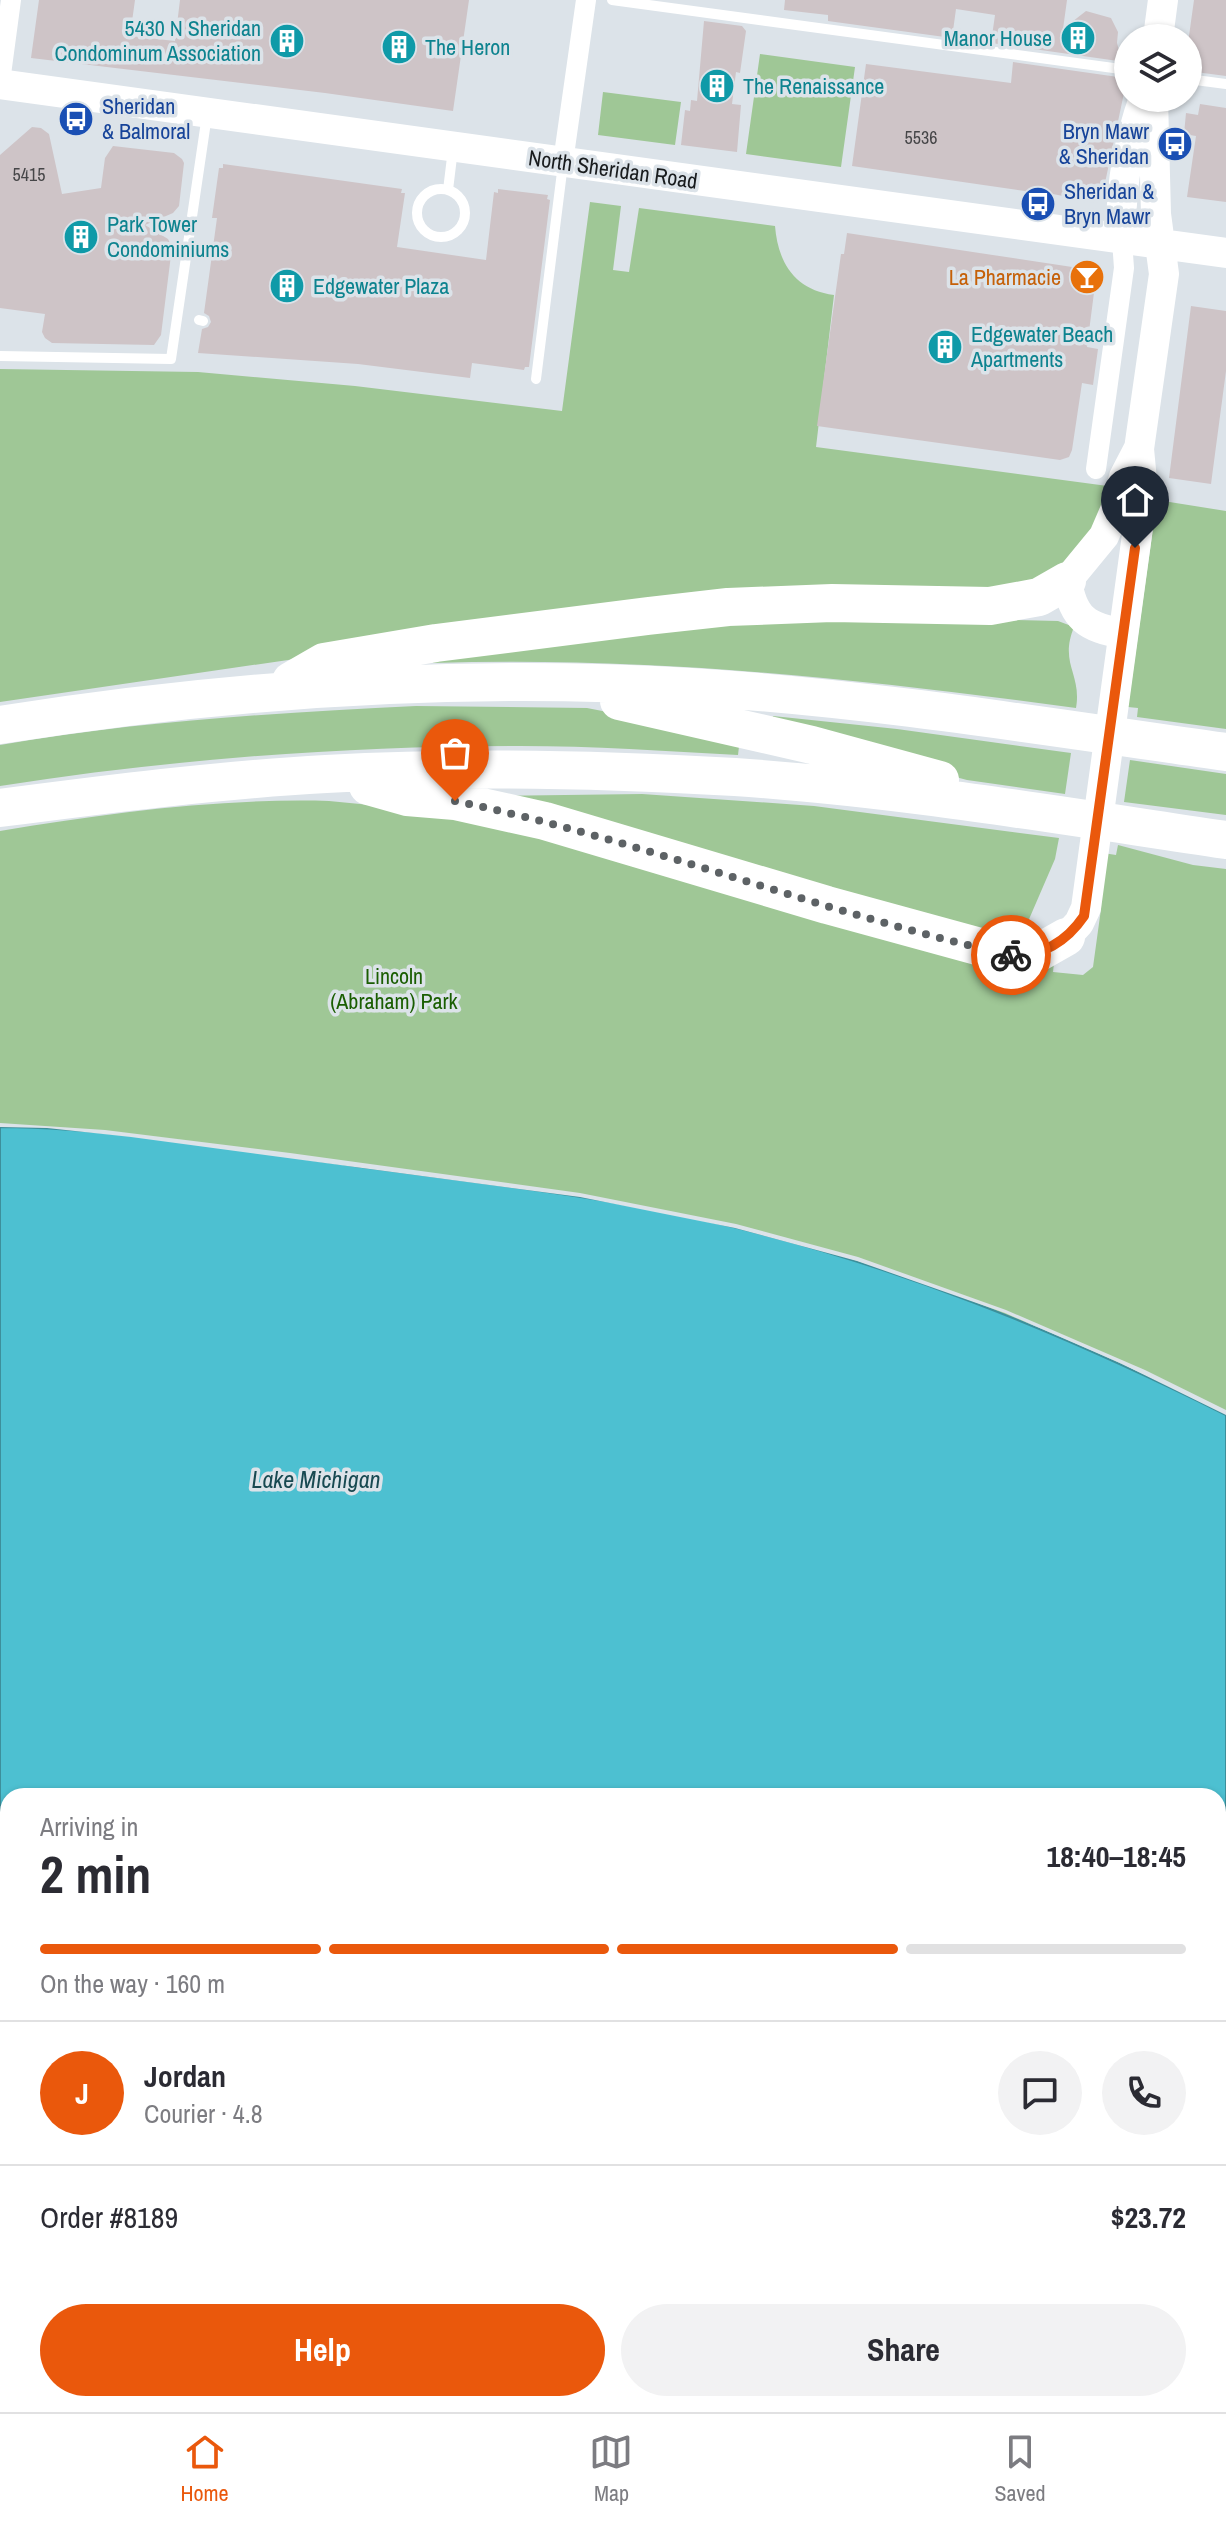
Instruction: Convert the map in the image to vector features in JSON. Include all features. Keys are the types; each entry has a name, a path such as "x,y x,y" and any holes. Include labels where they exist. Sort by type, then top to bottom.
{"highway":[{"path":"275,690 324,662 436,643 728,607 832,603 1008,604 1039,597 1067,581"},
{"path":"538,683 812,745 1063,808"},
{"path":"0,725 275,690 397,684 638,685 749,691 887,704 1226,752"},
{"path":"0,808 185,786 327,774 600,771 736,778 1226,824"},
{"path":"327,774 407,797 455,801 545,821 997,952 1028,955 1051,947 1066,937"},
{"path":"1122,816 1226,840"}],"main road":[{"path":"1160,24 1163,0"},
{"name":"North Sheridan Road","path":"0,83 1226,253"},
{"path":"1122,240 1120,209 1131,137 1139,112"},
{"path":"1066,937 1079,923 1086,908 1143,491 1139,449 1164,274 1156,214 1153,112"},
{"path":"1123,634 1100,630 1082,619 1073,609 1067,581 1104,536 1124,477 1139,449"}],"street":[{"path":"0,83 11,0"},
{"path":"563,162 586,0"},
{"path":"1096,469 1124,268 1122,240"}],"lane":[{"path":"612,0 1114,68"},
{"path":"1202,81 1226,84"},
{"path":"0,356 171,359 207,113"},
{"path":"448,190 454,147"},
{"path":"536,379 563,162"},
{"path":"448,190 461,199 465,207 464,223 453,235 430,235 419,223 421,200 433,191 448,190"}],"green space":[{"path":"760,54 855,67 841,167 746,154"},
{"path":"603,92 681,102 675,145 598,135"},
{"path":"590,202 621,206 613,270 629,272 639,208 775,226 780,252 791,272 809,287 834,295 816,447 1115,487 1109,508 1065,569 1027,589 616,612 0,702 0,369 198,372 355,386 562,411"},
{"path":"1157,500 1226,511 1226,729 1137,717 1138,708 1128,707"},
{"path":"875,617 1058,621 1074,627 1069,650 1076,686 1076,708 756,672 595,663 433,663 432,660 715,620"},
{"path":"416,706 587,708 740,738 738,755 547,746 390,748 194,761 0,786 0,745 155,724"},
{"path":"773,716 1071,753 1065,794 967,780 771,728"},
{"path":"1130,760 1226,774 1226,815 1124,802"},
{"path":"642,794 814,806 1059,838 1055,859 1017,947 489,796"},
{"name":"Lincoln (Abraham) Park","path":"329,801 422,810 1054,963 1053,972 1083,975 1093,967 1101,909 1103,853 1116,855 1118,845 1193,865 1226,869 1226,1415 1143,1373 1033,1325 833,1254 707,1221 580,1197 290,1157 104,1134 0,1127 0,831 164,808 246,802"}],"water":[{"name":"Lake Michigan","path":"0,1127 87,1131 175,1140 574,1196 708,1221 842,1257 973,1302 1100,1355 1226,1415 1226,1788 0,1788"}],"pier":[{"path":"0,1123 105,1130 290,1153 580,1193 736,1224 858,1257 1006,1310 1145,1370 1226,1410 1226,1415 1120,1363 1005,1313 857,1261 735,1228 580,1197 131,1137 47,1128 0,1127"}],"building":[{"path":"39,0 135,0 130,36 175,41 180,0 469,0 453,111 31,58"},
{"path":"785,0 1067,0 1063,29 1086,11 1111,18 1114,24 1114,60 991,43 995,15 956,9 952,38 828,21 828,15 784,10"},
{"path":"1194,0 1226,0 1226,76 1202,73 1202,24 1191,24"},
{"name":"The Renaissance","path":"704,21 742,26 746,31 732,104 741,105 737,152 681,145 685,110 690,111 691,100 697,101"},
{"path":"1013,62 1114,76 1114,112 1120,112 1102,197 1089,201 1032,190 852,166 866,64 1011,83"},
{"path":"1202,104 1226,108 1226,202 1187,197 1196,136 1184,134 1186,113 1198,115 1202,112"},
{"name":"Park Tower Condominiums","path":"32,127 41,128 49,134 62,194 101,188 105,158 113,146 174,153 182,159 179,206 173,213 145,225 168,239 172,247 161,335 154,345 52,343 42,332 45,314 0,308 0,155"},
{"path":"223,164 402,189 401,193 405,193 397,247 486,260 494,192 498,193 498,189 548,195 547,199 550,200 529,367 524,370 472,363 470,378 358,364 198,353 202,329 211,322 204,313 217,218 212,218 219,168 223,168"},
{"name":"Edgewater Beach Apartments","path":"847,233 1092,270 1096,277 1087,347 1098,349 1093,385 1082,383 1069,457 1060,460 817,426 841,254 844,254"},
{"path":"1191,306 1226,311 1226,371 1211,484 1169,478"}],"way so far":[{"path":"455,801 545,821 827,905 1011,955"}],"place":[{"name":"Manor House","path":"1078,38"},
{"name":"5430 N Sheridan Condominum Association","path":"287,41"},
{"name":"The Heron","path":"399,47"},
{"name":"The Renaissance","path":"717,86"},
{"name":"Sheridan & Balmoral","path":"76,119"},
{"name":"Bryn Mawr & Sheridan","path":"1175,144"},
{"name":"Sheridan & Bryn Mawr","path":"1038,204"},
{"name":"Park Tower Condominiums","path":"81,237"},
{"name":"La Pharmacie","path":"1087,277"},
{"name":"Edgewater Plaza","path":"287,286"},
{"name":"Edgewater Beach Apartments","path":"945,347"}],"route":[{"path":"1011,955 1028,955 1051,947 1066,937 1084,916 1135,548"}]}
